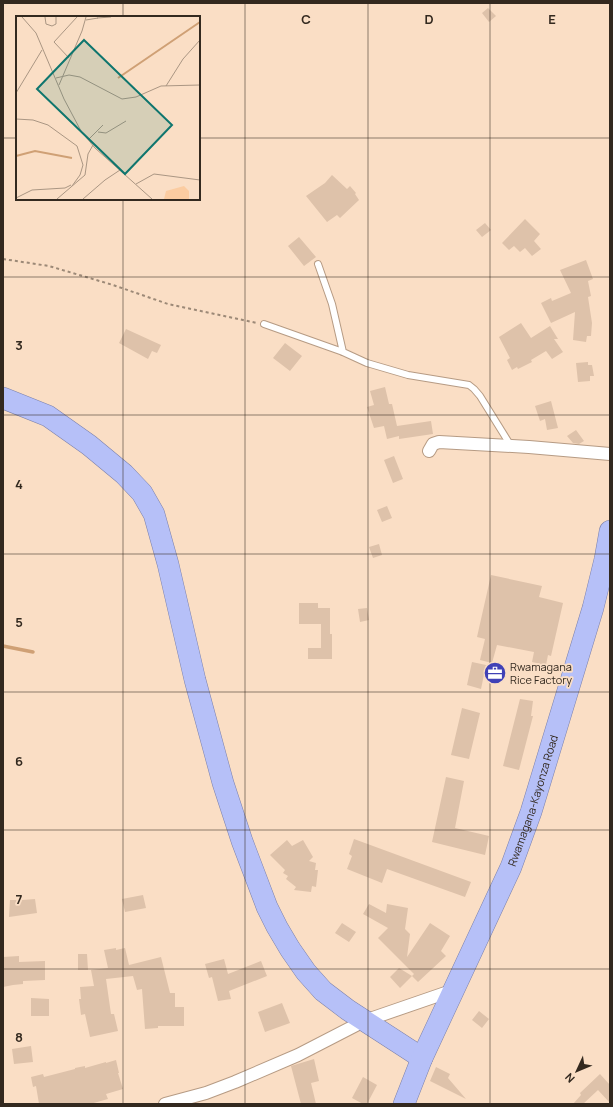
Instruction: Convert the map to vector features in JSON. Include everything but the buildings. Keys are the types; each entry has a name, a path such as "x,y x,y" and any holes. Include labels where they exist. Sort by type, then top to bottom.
{"highway":[{"path":"3,398 48,416 101,455 124,474 142,493 154,514 168,564 195,680 221,776 257,885 277,928 306,972 328,995 364,1021 422,1058"},
{"name":"Rwamagana-Kayonza Road","path":"404,1104 422,1058 511,867 532,812 593,608 610,531"}],"street":[{"path":"429,451 433,444 439,442 610,454"},
{"path":"165,1104 206,1099 298,1055 364,1021 454,990"}],"lane":[{"path":"318,264 332,304 343,352"},
{"path":"264,324 343,352 367,363 408,375 469,385 480,396 511,446"}],"path":[{"path":"3,259 49,266 113,285 168,304 264,324"}],"waterway":[{"path":"3,646 33,652"}],"place":[{"name":"Rwamagana Rice Factory","path":"495,673"}]}
